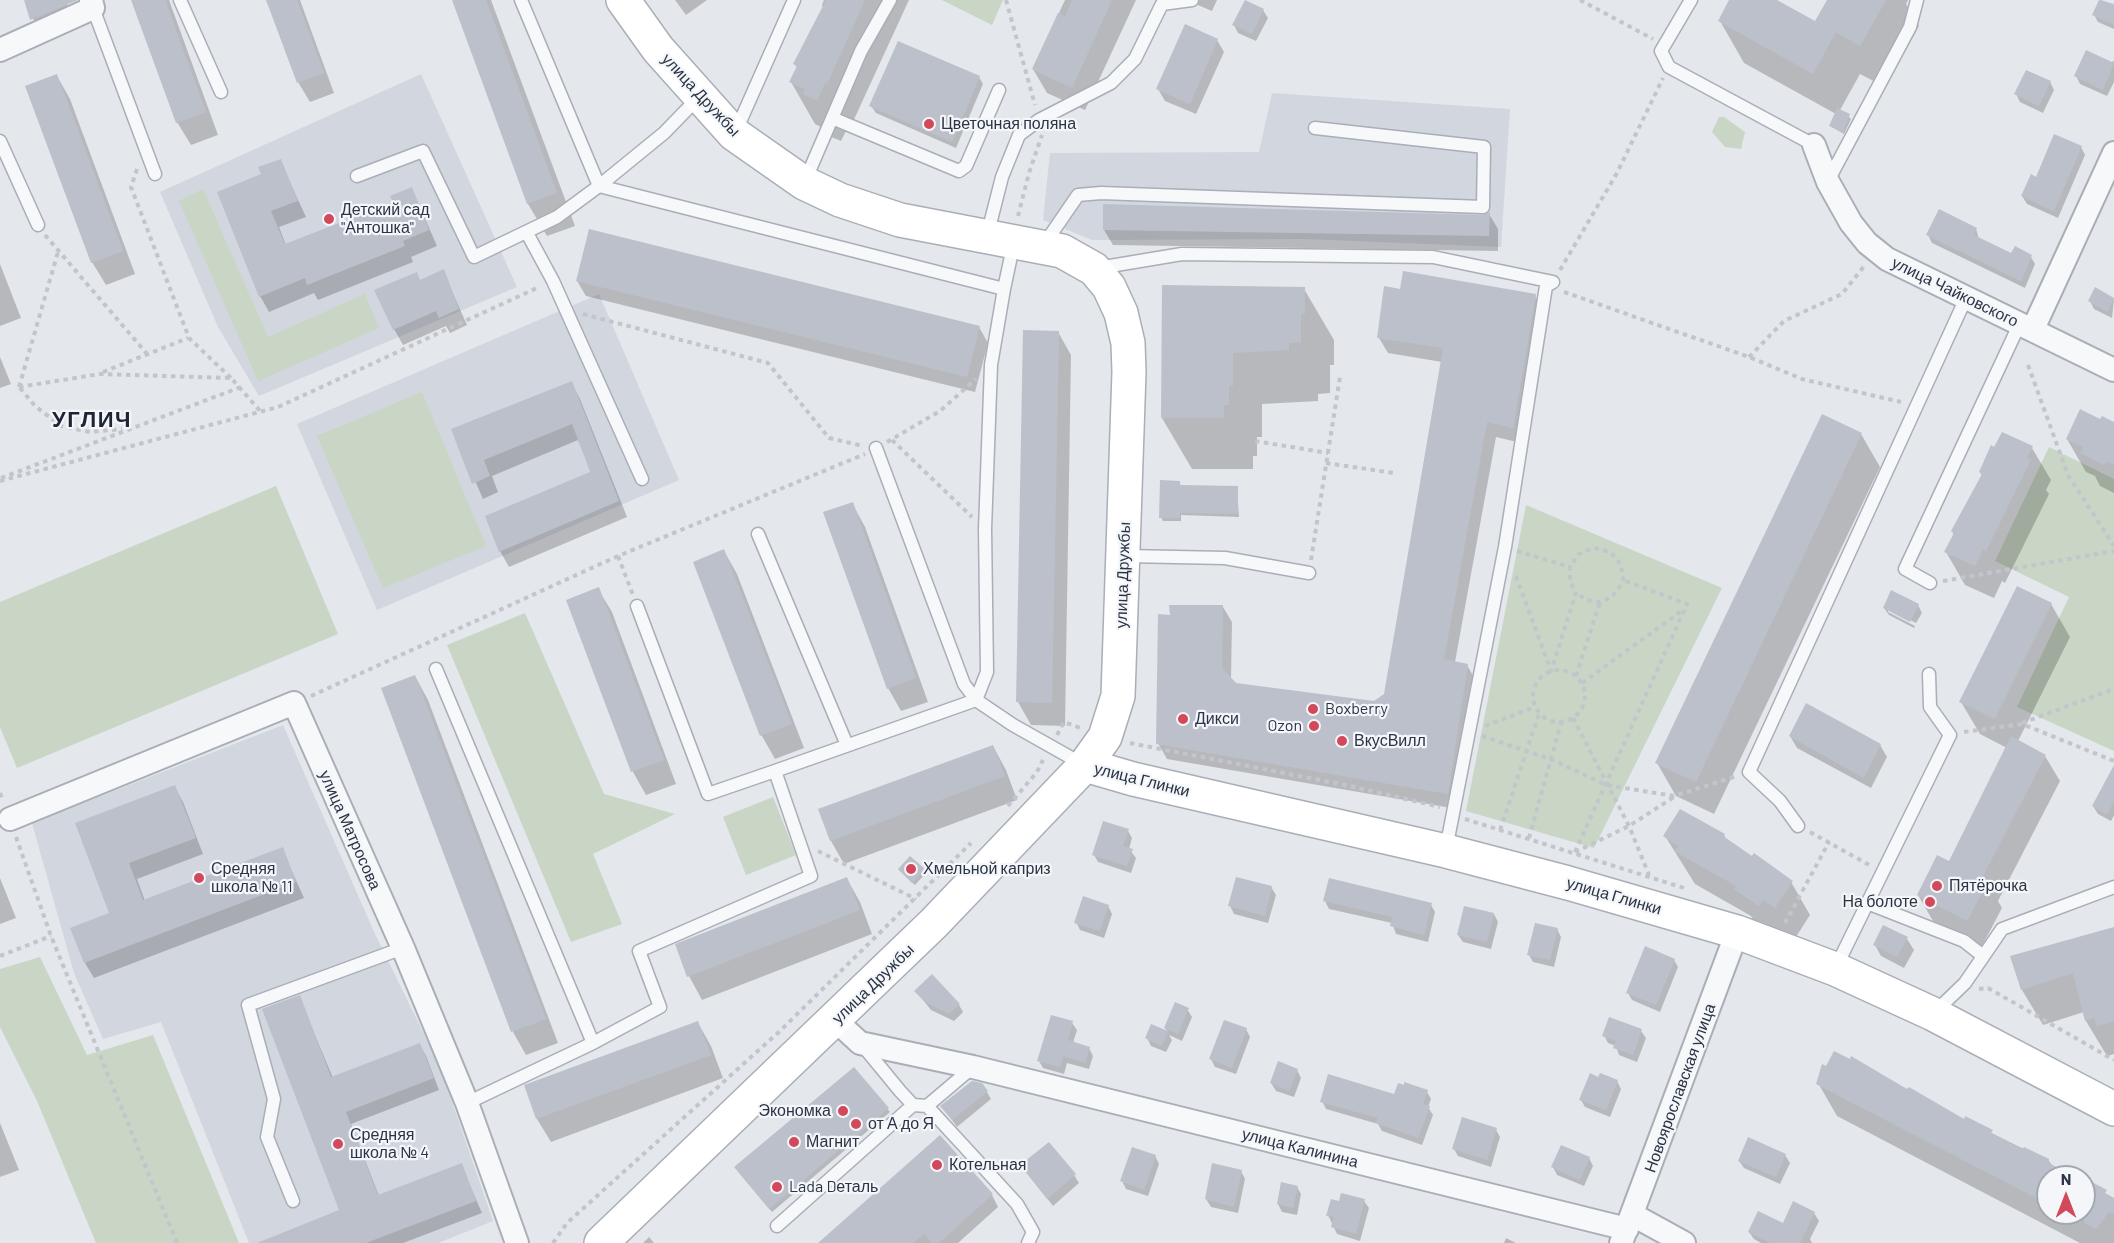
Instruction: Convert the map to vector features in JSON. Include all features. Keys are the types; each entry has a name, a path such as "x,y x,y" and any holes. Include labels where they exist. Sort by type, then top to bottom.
{"street":[{"name":"улица Дружбы","path":"601,1243 835,1020 925,910 1084,765 1105,737 1118,696 1125,556 1128,343 1122,313 1109,287 1094,269 1062,251 900,220 840,200 804,183 734,134 658,49 623,0"},
{"path":"0,50 92,4"},
{"name":"улица Чайковского","path":"1814,145 1828,182 1851,223 1876,250 1914,274 2114,370"},
{"path":"2026,326 2114,153"},
{"path":"5,821 294,703"},
{"name":"улица Матросова","path":"294,703 403,948 467,1103 517,1243"},
{"name":"улица Глинки","path":"1084,765 1133,779 1446,851 1568,883 1737,932 1835,969 1933,1014 2114,1109"},
{"name":"Новоярославская улица","path":"1627,1229 1737,932"},
{"path":"835,1020 860,1043"},
{"name":"улица Калинина","path":"860,1043 973,1066 1684,1243"}],"lane":[{"path":"180,0 221,92"},
{"path":"520,0 599,186"},
{"path":"734,134 794,0"},
{"path":"804,183 861,51 890,0"},
{"path":"637,606 708,794 976,700 987,672 985,529 991,365 1014,241 1002,177 1019,135 1039,120 1112,83 1135,59 1162,4 1192,0"},
{"path":"1691,0 1661,51 1669,67 1814,145"},
{"path":"1828,182 1910,27 1917,0"},
{"path":"92,4 155,174"},
{"path":"832,118 959,171 966,166 999,90"},
{"path":"357,176 423,151 474,257 556,217 599,186 664,133 699,97"},
{"path":"1014,241 1078,195 1101,193 1483,207 1484,147 1315,128"},
{"path":"0,141 38,225"},
{"path":"599,186 1004,289"},
{"path":"527,233 553,281 642,479"},
{"path":"1094,269 1182,254 1433,257 1550,284 1505,547 1446,851"},
{"path":"1798,825 1780,801 1749,772 1966,298"},
{"path":"1930,583 1905,569 2026,326"},
{"path":"876,448 964,684 976,700 1084,765"},
{"path":"758,534 847,745"},
{"path":"1125,556 1225,558 1309,573"},
{"path":"436,669 592,1043"},
{"path":"1835,969 1950,735 1930,707 1929,674"},
{"path":"467,1103 592,1043 660,1007 639,951 811,876 775,771"},
{"path":"1933,1014 1965,983 2002,929 2114,887"},
{"path":"1867,903 1964,941 1983,956"},
{"path":"293,1201 267,1137 274,1099 248,1005 403,948"},
{"path":"860,1043 913,1105 927,1106 1017,1204 1033,1232 1028,1243"},
{"path":"927,1106 973,1066"},
{"path":"777,1226 913,1105"}],"path":[{"path":"1580,0 1665,45"},
{"path":"1669,67 1617,173 1550,284 1749,357 1802,379 1916,406"},
{"path":"144,146 131,187 189,338 242,387 262,413"},
{"path":"38,225 58,252 148,355"},
{"path":"1749,357 1784,321 1842,294 1876,250"},
{"path":"19,387 58,252"},
{"path":"0,480 262,413 553,281"},
{"path":"565,309 768,363 829,438 876,448"},
{"path":"100,374 189,338"},
{"path":"294,703 618,556 876,448 940,411 991,365"},
{"path":"2028,365 2068,475 2114,546"},
{"path":"19,387 100,374 231,378"},
{"path":"1309,573 1340,377"},
{"path":"19,387 35,406 61,426 90,432 127,429"},
{"path":"0,480 127,429 242,387"},
{"path":"892,440 985,529"},
{"path":"1255,441 1328,453"},
{"path":"1326,463 1394,473"},
{"path":"1505,547 1570,567"},
{"path":"1505,547 1551,671"},
{"path":"1594,548 1610,552 1621,564 1623,580 1618,590 1610,598 1600,602 1587,600 1576,593 1570,581 1570,567 1580,554 1594,548"},
{"path":"1930,583 2114,551"},
{"path":"618,556 637,606"},
{"path":"1623,580 1687,604 1575,852 1629,826 1674,796 1749,772"},
{"path":"1551,671 1568,672 1582,683 1585,699 1583,708 1573,718 1561,723 1553,722 1539,714 1533,698 1537,682 1551,671 1576,593"},
{"path":"1576,676 1600,602"},
{"path":"1582,683 1684,609"},
{"path":"1950,735 2022,724 2114,689"},
{"path":"1470,732 1535,707"},
{"path":"1500,830 1539,714"},
{"path":"1573,718 1629,826 1649,876"},
{"path":"1529,838 1561,723"},
{"path":"2022,724 2114,761"},
{"path":"1470,732 1552,760 1606,785 1674,796"},
{"path":"1001,813 1037,772 1050,746"},
{"path":"0,793 5,821 177,1243"},
{"path":"1798,825 1882,873"},
{"path":"553,1243 567,1223 781,1030 925,910 978,837"},
{"path":"801,842 925,910"},
{"path":"0,956 51,936"}],"shaded area":[{"name":"Детский сад \"Антошка\"","path":"421,74 517,287 259,396 218,327 160,192"},
{"path":"1272,93 1510,109 1501,247 1303,239 1092,240 1043,220 1050,153 1259,152"},
{"path":"599,294 679,480 377,610 297,424"},
{"path":"283,725 375,934 440,1067 493,1221 438,1243 249,1243 161,1022 103,1039 74,973 32,823"}],"green space":[{"path":"942,0 1003,0 992,25"},
{"path":"1719,117 1724,117 1745,132 1741,149 1725,147 1712,132"},
{"path":"203,189 268,337 365,294 379,328 258,381 179,201"},
{"path":"422,392 486,546 383,588 317,436"},
{"path":"2049,447 2114,479 2114,751 2017,707 2069,597 1995,561"},
{"path":"276,486 338,634 17,768 0,727 0,602"},
{"path":"1526,505 1722,588 1594,848 1466,811"},
{"path":"525,613 604,794 675,814 593,854 622,924 571,942 447,645"},
{"path":"773,797 796,855 746,875 723,817"},
{"path":"40,957 87,1055 153,1035 239,1243 96,1243 37,1101 0,1027 0,969"}],"building":[{"path":"24,0 78,0 30,20"},
{"path":"131,0 165,0 206,112 176,123"},
{"path":"266,0 297,0 324,73 297,83"},
{"path":"452,0 486,0 557,193 527,204"},
{"path":"826,0 865,0 827,84 825,83 817,100 803,94 805,89 789,82 797,66 793,64"},
{"path":"1072,0 1112,0 1072,88 1032,69 1058,13 1065,16"},
{"path":"1245,0 1264,9 1252,34 1232,25"},
{"path":"1729,0 1777,0 1815,21 1827,0 1886,0 1860,46 1836,32 1813,74 1718,21"},
{"path":"2099,0 2114,4 2114,25 2092,15"},
{"path":"1185,24 1218,39 1190,104 1156,89"},
{"path":"898,41 980,76 952,142 869,106"},
{"path":"2086,50 2114,63 2103,90 2074,76"},
{"path":"2026,70 2051,81 2039,106 2014,94"},
{"path":"57,74 123,251 91,263 25,86"},
{"path":"1837,108 1850,114 1843,132 1829,126"},
{"path":"2054,134 2082,146 2054,211 2021,196 2031,174 2036,177"},
{"path":"281,159 298,201 271,211 285,244 393,202 390,196 412,187 429,230 403,241 405,246 307,285 305,278 259,297 217,192 261,174 258,167"},
{"path":"1103,204 1483,215 1490,212 1489,236 1103,230"},
{"path":"1939,209 1977,228 1974,235 2011,253 2015,246 2032,255 2021,281 1926,235"},
{"path":"589,229 980,326 967,377 576,281"},
{"path":"444,269 459,309 439,318 436,311 393,330 374,290 417,272 420,280"},
{"path":"1403,271 1536,294 1513,428 1487,422 1444,659 1468,664 1448,794 1156,744 1158,614 1170,615 1169,605 1223,605 1222,668 1236,683 1374,701 1384,694 1443,348 1377,338 1384,286 1400,289"},
{"path":"1162,285 1305,287 1305,314 1301,314 1301,342 1289,343 1289,350 1233,353 1233,386 1229,386 1229,405 1224,405 1224,418 1161,418"},
{"path":"2095,287 2114,298 2108,312 2088,301"},
{"path":"1023,330 1059,331 1052,703 1016,702"},
{"path":"572,381 619,501 499,552 485,516 590,472 572,424 484,460 490,476 472,484 451,429"},
{"path":"2080,409 2100,419 2102,416 2114,422 2114,465 2106,461 2104,465 2080,453 2083,447 2066,439"},
{"path":"1822,414 1862,433 1696,782 1655,763"},
{"path":"2002,432 2033,446 2027,458 2031,460 1986,551 1983,549 1975,566 1944,552 1954,533 1951,531 1982,474 1979,472 1991,445 1994,447"},
{"path":"1160,480 1180,481 1180,485 1238,486 1238,514 1180,513 1180,518 1159,518"},
{"path":"853,502 916,678 887,689 823,512"},
{"path":"724,549 792,724 760,736 693,562"},
{"path":"2017,586 2052,603 1995,719 1959,702"},
{"path":"599,587 664,760 631,772 566,600"},
{"path":"1891,590 1919,604 1910,622 1883,608"},
{"path":"415,675 546,1019 511,1032 381,688"},
{"path":"1806,703 1881,744 1864,778 1789,736"},
{"path":"2011,736 2046,755 1982,878 1988,881 1967,921 1917,895 1937,855 1949,861"},
{"path":"993,745 1005,776 830,841 818,809"},
{"path":"2114,765 2114,801 2107,815 2092,806"},
{"path":"175,785 196,838 129,863 143,900 283,847 296,882 84,963 70,928 109,913 75,823"},
{"path":"1680,809 1725,834 1723,836 1752,856 1754,853 1793,881 1775,908 1763,900 1759,906 1734,889 1736,886 1674,851 1678,846 1663,836"},
{"path":"1103,821 1129,829 1123,846 1133,849 1127,866 1092,855"},
{"name":"Хмельной каприз","path":"910,856 925,869 912,883 898,869"},
{"path":"847,877 860,910 687,977 675,944"},
{"path":"1236,877 1272,886 1265,916 1228,906"},
{"path":"1329,878 1432,903 1424,935 1390,926 1392,917 1323,901"},
{"path":"1083,896 1109,905 1100,931 1074,923"},
{"path":"1464,906 1494,913 1487,942 1457,935"},
{"path":"1535,923 1558,928 1550,960 1527,955"},
{"path":"1883,925 1908,937 1897,957 1873,945"},
{"path":"2114,927 2114,1021 2097,1026 2094,1018 2085,1021 2073,973 2021,990 2010,956"},
{"path":"1645,946 1675,959 1656,1005 1626,993"},
{"path":"932,974 960,1004 949,1014 925,1002 914,991"},
{"path":"300,995 331,1077 420,1043 434,1078 346,1112 378,1195 462,1163 476,1201 366,1243 257,1243 339,1210 262,1009"},
{"path":"1175,1002 1189,1008 1178,1034 1164,1028"},
{"path":"1051,1015 1073,1021 1068,1040 1090,1047 1085,1063 1063,1056 1060,1067 1037,1061"},
{"path":"1609,1017 1642,1029 1633,1055 1613,1048 1616,1041 1602,1036"},
{"path":"1224,1020 1247,1028 1232,1068 1209,1059"},
{"path":"698,1021 711,1055 536,1119 524,1085"},
{"path":"1151,1024 1168,1031 1162,1046 1145,1038"},
{"path":"1834,1051 1850,1059 1851,1056 1964,1119 1965,1116 1993,1130 1991,1133 2022,1149 2024,1147 2049,1159 2049,1163 2053,1165 2036,1165 2036,1198 1816,1084 1822,1064 1826,1066"},
{"path":"1278,1061 1298,1069 1289,1091 1270,1083"},
{"path":"854,1067 889,1108 769,1209 734,1167"},
{"path":"1590,1073 1598,1077 1600,1073 1618,1080 1606,1110 1579,1100"},
{"path":"1328,1074 1394,1094 1398,1083 1404,1085 1404,1082 1428,1090 1423,1104 1430,1106 1418,1138 1376,1123 1378,1118 1320,1102"},
{"path":"972,1081 982,1083 988,1091 952,1120 940,1106"},
{"path":"1462,1117 1497,1128 1487,1160 1452,1149"},
{"name":"Котельная","path":"940,1135 993,1194 939,1243 932,1243 924,1234 913,1243 818,1243"},
{"path":"1748,1137 1786,1154 1776,1177 1738,1161"},
{"path":"1049,1142 1076,1174 1047,1199 1020,1165"},
{"path":"1561,1145 1590,1157 1580,1180 1551,1167"},
{"path":"1132,1147 1156,1155 1144,1190 1120,1181"},
{"path":"1212,1163 1242,1170 1234,1207 1205,1199"},
{"path":"1281,1182 1298,1186 1293,1208 1277,1204"},
{"path":"2096,1184 2107,1190 2105,1193 2114,1198 2114,1214 2109,1212 2096,1229 2088,1225 2096,1225"},
{"path":"1341,1193 1365,1199 1356,1234 1331,1227 1334,1217 1326,1216 1331,1199 1339,1201"},
{"path":"1793,1201 1815,1212 1800,1243 1770,1243 1748,1232 1758,1211 1783,1223"}],"place":[{"name":"Цветочная поляна","path":"929,124"},
{"name":"Детский сад \"Антошка\"","path":"329,219"},
{"name":"Boxberry","path":"1313,709"},
{"name":"Дикси","path":"1183,719"},
{"name":"Ozon","path":"1314,726"},
{"name":"ВкусВилл","path":"1342,741"},
{"name":"Хмельной каприз","path":"911,869"},
{"name":"Средняя школа № 11","path":"199,878"},
{"name":"Пятёрочка","path":"1937,886"},
{"name":"На болоте","path":"1930,902"},
{"name":"Экономка","path":"843,1111"},
{"name":"от А до Я","path":"856,1124"},
{"name":"Магнит","path":"794,1142"},
{"name":"Средняя школа № 4","path":"338,1144"},
{"name":"Котельная","path":"937,1165"},
{"name":"Lada Dеталь","path":"777,1187"}],"district":[{"name":"УГЛИЧ","path":"92,420"}]}
